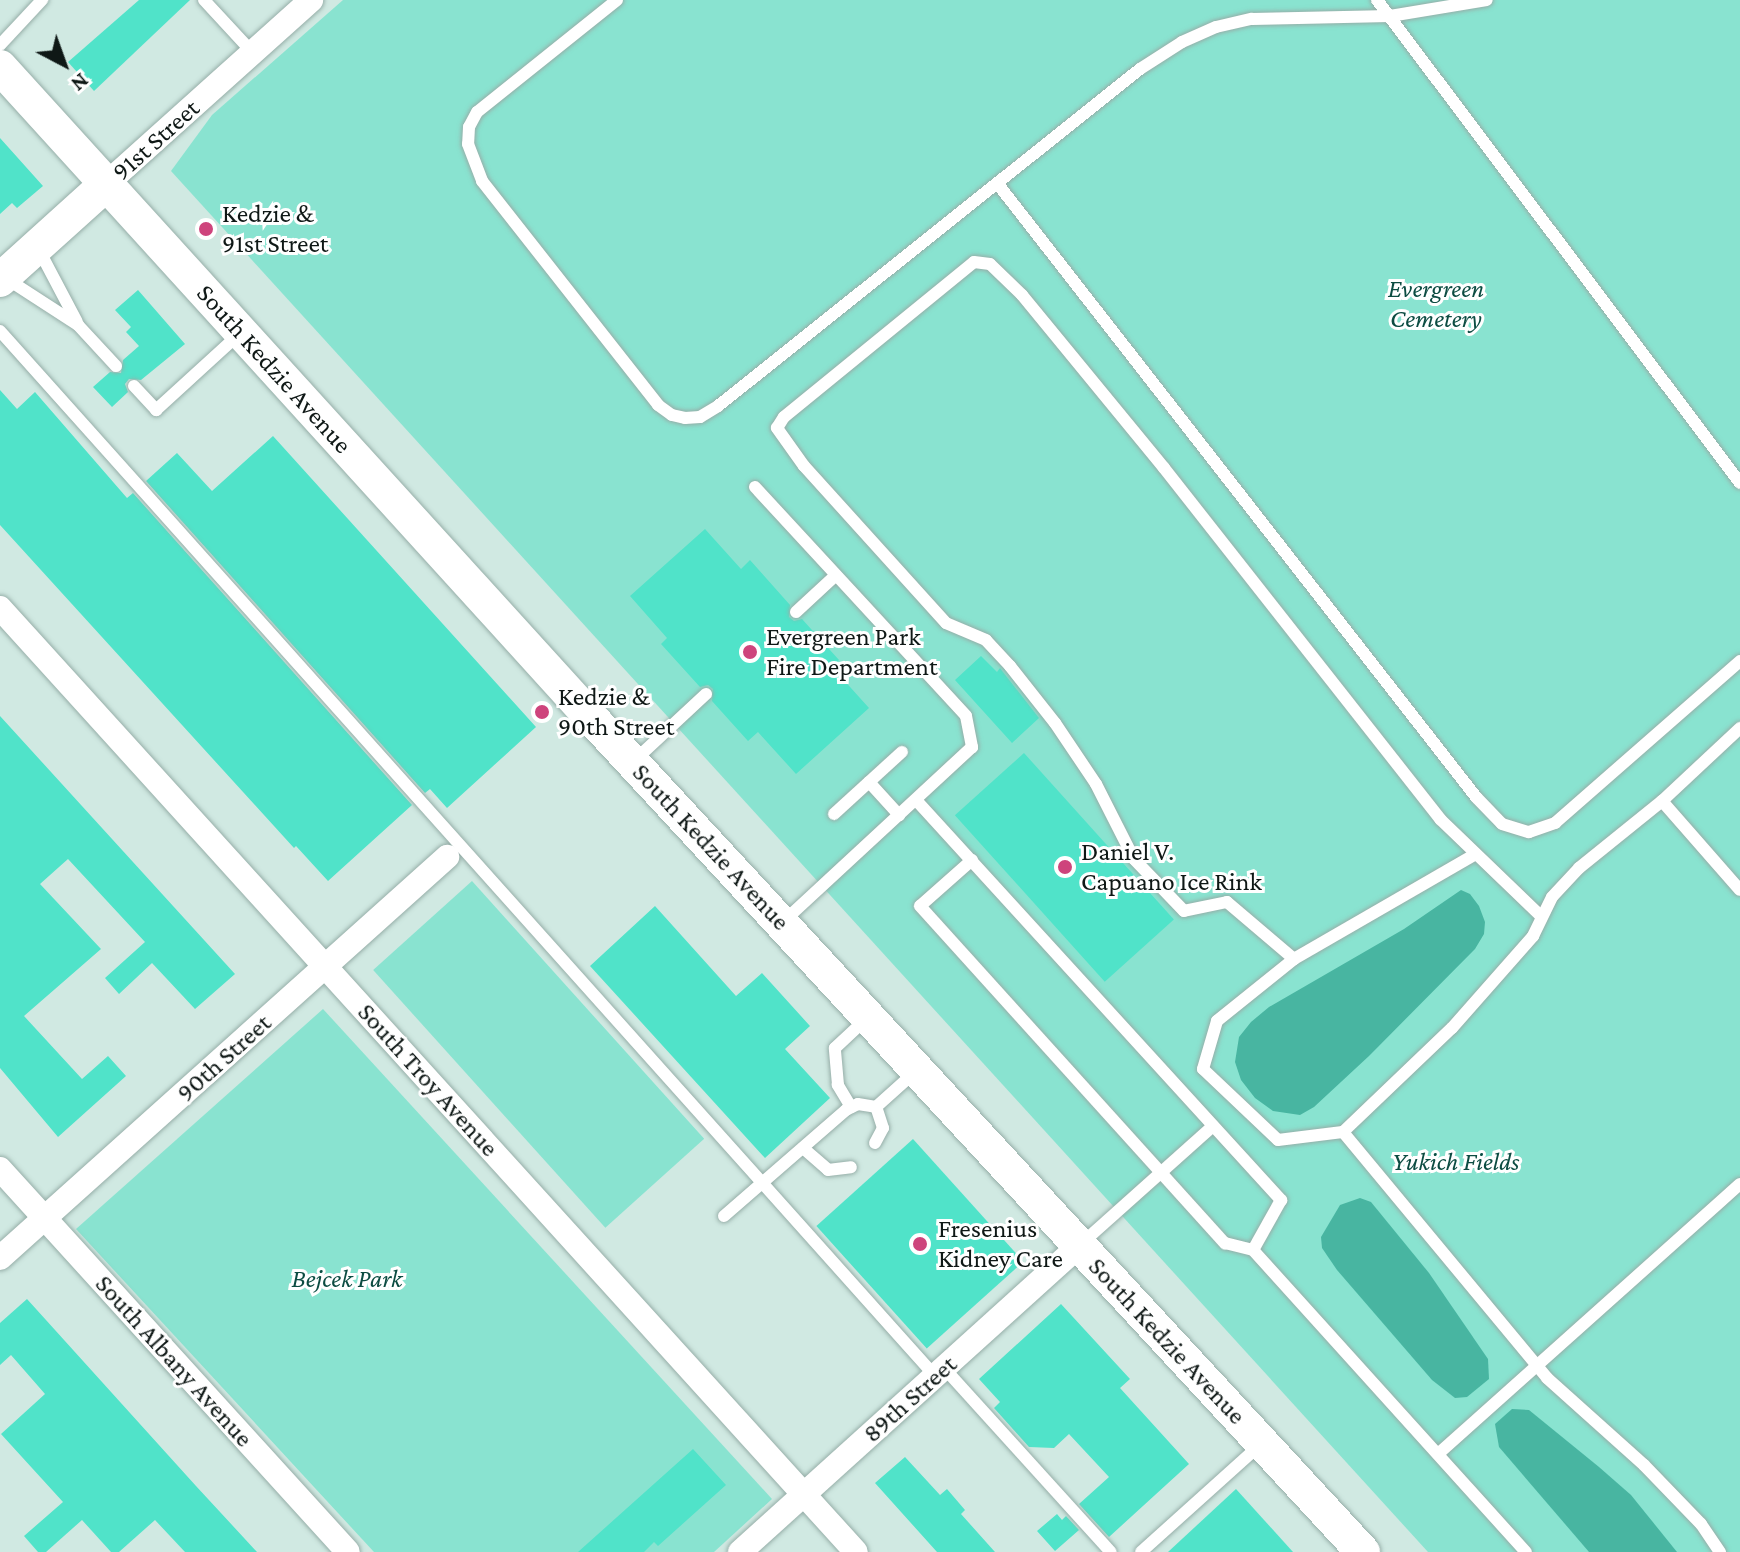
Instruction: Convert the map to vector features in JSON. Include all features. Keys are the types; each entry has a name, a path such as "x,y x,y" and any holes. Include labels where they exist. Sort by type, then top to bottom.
{"main road":[{"name":"South Kedzie Avenue","path":"0,67 633,762 1363,1552"},
{"name":"91st Street","path":"2,279 105,185"}],"street":[{"name":"91st Street","path":"105,185 311,0"},
{"name":"South Troy Avenue","path":"0,608 856,1552"},
{"name":"90th Street","path":"0,1258 447,857"},
{"name":"South Albany Avenue","path":"0,1169 348,1552"},
{"name":"89th Street","path":"740,1552 1079,1246"}],"lane":[{"path":"0,45 42,0"},
{"path":"204,0 253,53"},
{"path":"617,0 477,112 469,127 468,144 482,181 658,405 672,415 700,417 718,406 1140,69 1182,42 1216,27 1252,19 1390,16 1487,0"},
{"path":"1377,0 1740,483"},
{"path":"997,183 1476,797 1502,824 1529,832 1555,823 1740,661"},
{"path":"38,247 78,325 116,366"},
{"path":"1294,959 1227,902 1184,911 1134,859 1096,784 1055,723 1010,666 986,640 946,623 804,466 777,428 784,417 974,262 990,264 1022,295 1164,468 1440,819 1474,855 1542,917"},
{"path":"2,279 78,325"},
{"path":"0,331 763,1183 1111,1552"},
{"path":"134,386 156,410 241,333"},
{"path":"755,487 966,716 972,747 782,924"},
{"path":"796,612 836,575"},
{"path":"633,762 706,694"},
{"path":"1474,855 1294,959 1217,1021 1203,1069 1278,1140 1343,1132 1424,1059 1533,936 1552,897 1579,868 1662,801 1740,728"},
{"path":"834,814 902,752"},
{"path":"869,782 899,815"},
{"path":"916,800 1281,1200 1253,1250"},
{"path":"1662,801 1740,890"},
{"path":"972,860 920,906 1225,1243 1253,1250 1526,1552"},
{"path":"851,1107 838,1085 835,1048 869,1017"},
{"path":"724,1216 851,1107 876,1107 918,1070"},
{"path":"875,1143 883,1128 876,1107"},
{"path":"1079,1246 1213,1126"},
{"path":"1343,1132 1538,1366 1582,1412 1644,1465 1701,1524 1720,1552"},
{"path":"803,1148 828,1170 836,1172 851,1167"},
{"path":"1438,1454 1740,1184"},
{"path":"1141,1552 1262,1443"}],"green space":[{"path":"343,0 1740,0 1740,1552 1428,1552 171,171 212,115"},
{"path":"472,881 704,1139 605,1228 373,970"},
{"name":"Bejcek Park","path":"323,1009 772,1499 714,1552 374,1552 76,1229"}],"shaded area":[{"path":"1461,890 1470,894 1479,906 1485,922 1484,934 1475,949 1314,1107 1300,1115 1273,1111 1255,1098 1241,1080 1235,1062 1239,1037 1251,1022 1269,1007 1404,929"},
{"path":"1360,1198 1371,1202 1429,1273 1488,1359 1489,1379 1467,1397 1455,1398 1432,1380 1337,1270 1322,1248 1321,1237 1340,1205"},
{"path":"1512,1409 1529,1410 1599,1467 1631,1495 1677,1552 1589,1552 1499,1447 1495,1424"}],"building":[{"path":"139,0 190,0 94,91 68,62"},
{"path":"0,138 43,186 17,208 12,203 0,214"},
{"path":"138,290 185,344 141,380 129,379 125,384 128,392 112,407 93,387 110,372 121,373 123,360 139,346 126,332 131,327 115,310"},
{"path":"0,390 17,409 35,392 127,498 133,493 412,805 328,881 296,846 294,848 0,525"},
{"path":"273,436 536,727 447,808 430,789 425,793 146,481 177,453 212,491"},
{"name":"Evergreen Park Fire Department","path":"705,529 741,569 750,560 790,605 789,617 794,621 802,619 839,660 832,667 869,708 796,774 758,732 748,741 712,701 713,689 708,685 700,687 661,644 667,638 630,596"},
{"path":"981,656 997,672 1000,668 1039,718 1012,743 955,680"},
{"path":"0,716 235,974 195,1009 152,963 119,994 105,978 145,942 68,859 40,884 101,949 24,1016 82,1079 108,1056 126,1076 58,1137 0,1068"},
{"name":"Daniel V. Capuano Ice Rink","path":"1024,753 1174,919 1105,982 955,815"},
{"path":"655,906 736,996 762,973 810,1026 785,1049 830,1098 765,1158 590,966"},
{"name":"Fresenius Kidney Care","path":"913,1139 1023,1262 927,1349 816,1226"},
{"path":"27,1299 257,1552 185,1552 155,1520 119,1552 111,1552 82,1520 46,1552 38,1552 24,1536 63,1502 1,1434 45,1394 11,1355 0,1365 0,1323"},
{"path":"1061,1304 1130,1379 1120,1388 1189,1464 1109,1537 1079,1504 1109,1477 1069,1434 1054,1448 1029,1447 994,1408 1000,1402 979,1379"},
{"path":"693,1449 726,1485 658,1546 654,1542 644,1552 578,1552"},
{"path":"905,1457 940,1495 947,1489 965,1510 961,1514 995,1552 937,1552 875,1483"},
{"path":"1236,1489 1293,1552 1168,1552"},
{"path":"1057,1514 1062,1520 1066,1516 1079,1530 1055,1551 1037,1531"}],"place":[{"name":"Kedzie & 91st Street","path":"206,229"},
{"name":"Evergreen Park Fire Department","path":"750,652"},
{"name":"Kedzie & 90th Street","path":"542,712"},
{"name":"Daniel V. Capuano Ice Rink","path":"1065,867"},
{"name":"Fresenius Kidney Care","path":"920,1244"}],"park label":[{"name":"Evergreen Cemetery","path":"1436,304"},
{"name":"Yukich Fields","path":"1456,1162"}]}
